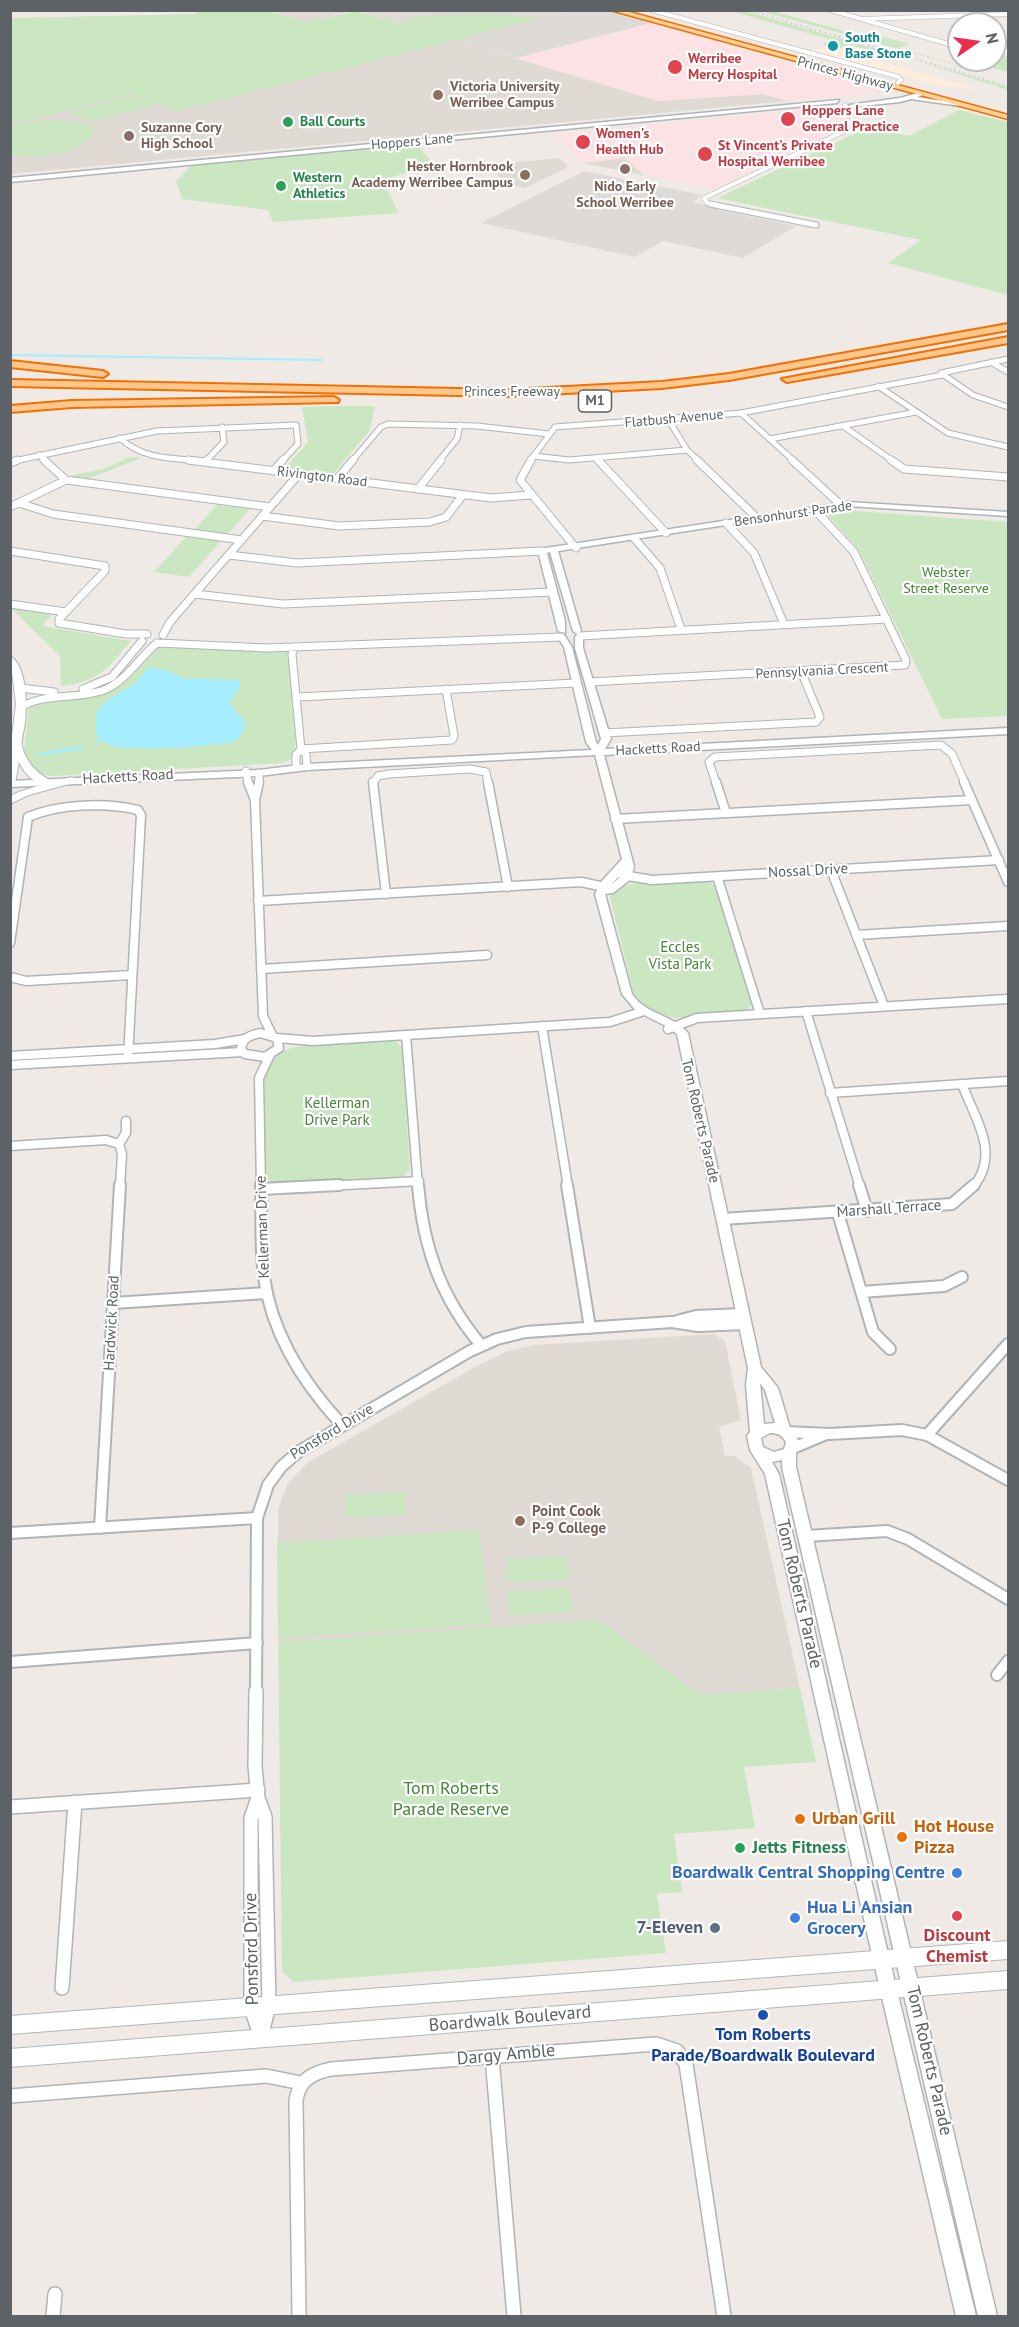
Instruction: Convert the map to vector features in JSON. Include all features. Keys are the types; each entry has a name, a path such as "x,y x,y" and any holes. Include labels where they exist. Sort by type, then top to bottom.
{"highway":[{"name":"Princes Highway","path":"612,10 739,45 898,83 918,94 978,107 1008,117"},
{"name":"Princes Highway","path":"630,10 747,42 788,56 849,67 898,83 918,94 978,107"},
{"path":"739,45 747,42"},
{"path":"978,107 1008,111"},
{"name":"Princes Freeway","path":"10,383 445,392 585,391 662,385 761,372 1008,326"},
{"path":"773,381 1008,340"},
{"path":"10,364 73,372 445,392"},
{"name":"M1","path":"626,398 761,383"},
{"name":"Princes Freeway","path":"10,394 569,402"},
{"path":"10,409 72,404 334,400"}],"main road":[{"path":"10,659 21,688 21,707 10,783"},
{"path":"15,742 29,772 44,781"},
{"path":"10,801 25,793 72,780"},
{"name":"Boardwalk Boulevard","path":"10,2025 1008,1950"},
{"name":"Boardwalk Boulevard","path":"10,2058 1008,1980"}],"street":[{"path":"651,10 801,51 849,67"},
{"path":"830,10 947,44"},
{"path":"860,19 1008,14"},
{"name":"Princes Highway","path":"788,56 801,51"},
{"path":"887,98 899,92 898,83"},
{"path":"918,94 960,104"},
{"name":"Hoppers Lane","path":"814,105 837,101 848,104 918,94"},
{"name":"Hoppers Lane","path":"10,180 814,105 848,104 918,94"},
{"path":"816,225 707,203 704,198 854,127 855,123 848,104"},
{"name":"Flatbush Avenue","path":"549,434 554,428 561,426 741,413 942,375 942,372 946,370 1008,358"},
{"path":"991,362 1008,372"},
{"path":"942,375 973,395 1008,407"},
{"path":"878,386 953,435 1008,447"},
{"path":"770,439 916,412"},
{"path":"741,413 841,505"},
{"path":"668,419 687,450 757,518"},
{"path":"10,463 39,454 157,431 296,425 298,444 273,471"},
{"path":"338,478 384,425 460,425 549,434"},
{"path":"418,489 457,439 460,425"},
{"path":"843,426 904,469 1008,477"},
{"path":"205,462 224,442 222,427"},
{"path":"549,434 520,477 520,482 575,547"},
{"name":"Rivington Road","path":"120,438 133,450 142,454 497,499 530,495"},
{"path":"533,456 566,460 687,450"},
{"path":"39,454 66,480"},
{"path":"596,458 666,533"},
{"path":"21,707 37,699 82,695 109,687 125,677 163,636 170,622 299,474"},
{"path":"10,507 66,480 270,507"},
{"path":"262,516 339,526 430,522 447,516 464,495"},
{"path":"18,503 53,514 242,540"},
{"name":"Bensonhurst Parade","path":"542,551 841,505 1008,514"},
{"name":"Pennsylvania Crescent","path":"589,682 905,665 906,660 854,552 814,509"},
{"path":"726,523 754,553 784,624"},
{"path":"634,538 660,568 681,629"},
{"path":"554,550 579,634 589,682 604,733 606,742 599,752"},
{"path":"10,551 106,567 58,620 62,625 145,637 163,636 180,642"},
{"path":"230,555 297,562 542,551 561,635 568,647 591,742 599,752 630,870 607,887 604,903 627,994 627,1005 638,1014 671,1027 697,1018 1008,999"},
{"path":"195,594 283,604 552,592"},
{"path":"10,604 66,612"},
{"path":"145,637 157,643 180,642 294,649 886,619"},
{"path":"21,688 42,693 77,690 99,684 115,674 145,637 170,622"},
{"path":"294,649 301,750 306,754 307,767"},
{"path":"604,733 816,722 820,717 801,671"},
{"path":"298,697 576,683"},
{"path":"296,768 296,754 301,750 452,740 454,736 446,690"},
{"name":"Hacketts Road","path":"10,783 1008,731"},
{"path":"726,813 709,762 715,757 935,744 949,749 1008,882"},
{"path":"386,894 373,781 380,775 470,769 486,772 508,887"},
{"path":"259,770 259,789 255,800 263,1016 280,1044 273,1053"},
{"path":"246,771 249,790 255,800"},
{"path":"615,819 972,800"},
{"path":"10,943 28,817 44,811 132,807 141,815 128,1053"},
{"name":"Nossal Drive","path":"622,875 651,880 999,860"},
{"path":"831,870 884,1006"},
{"path":"717,876 760,1014"},
{"path":"258,901 581,882 607,887"},
{"path":"856,935 1008,927"},
{"path":"261,969 487,955"},
{"path":"10,977 26,981 132,975"},
{"path":"806,1011 867,1211"},
{"path":"10,1065 128,1053 249,1037 313,1041 615,1022 638,1014"},
{"path":"246,1054 241,1045 263,1016"},
{"path":"542,1026 590,1328"},
{"name":"Tom Roberts Parade","path":"671,1027 684,1051 755,1368 751,1386 758,1416 757,1432"},
{"path":"405,1035 421,1221 433,1274 448,1301 481,1345"},
{"path":"10,1056 273,1053 313,1041"},
{"name":"Kellerman Drive","path":"259,1078 273,1053"},
{"name":"Kellerman Drive","path":"246,1054 259,1078 262,1254 266,1293 279,1334 295,1364 320,1401 342,1425"},
{"path":"830,1093 1008,1081"},
{"name":"Marshall Terrace","path":"723,1219 945,1207 958,1200 981,1176 988,1162 987,1151 962,1084"},
{"name":"Hardwick Road","path":"100,1528 122,1154 119,1144 126,1133 126,1121"},
{"path":"10,1146 106,1140 119,1144"},
{"path":"261,1189 419,1181"},
{"path":"838,1213 873,1332 890,1349"},
{"path":"861,1292 944,1286 962,1277"},
{"path":"113,1303 266,1293"},
{"name":"Ponsford Drive","path":"261,2038 251,1818 258,1794 255,1766 257,1518 263,1493 278,1468 298,1451 481,1345 526,1332 672,1322 698,1326 744,1319"},
{"path":"927,1436 1008,1344"},
{"name":"Tom Roberts Parade","path":"755,1368 771,1388 785,1431"},
{"path":"830,1434 779,1457 761,1454 754,1446 757,1432 772,1428 830,1434 902,1430 927,1436 1008,1480"},
{"path":"785,1431 793,1439 791,1450"},
{"name":"Tom Roberts Parade","path":"791,1450 789,1467 988,2316"},
{"name":"Tom Roberts Parade","path":"761,1454 772,1474 882,1961 966,2316"},
{"path":"10,1533 257,1518"},
{"path":"806,1536 887,1532 908,1539 1008,1599"},
{"path":"10,1662 257,1643"},
{"path":"997,1676 1008,1661"},
{"path":"839,1772 858,1757"},
{"path":"10,1807 258,1794"},
{"path":"63,1988 75,1802"},
{"path":"848,1808 869,1806"},
{"name":"Dargy Amble","path":"301,2083 315,2073 331,2069 656,2044 670,2046 681,2055 687,2073 724,2316"},
{"path":"492,2057 514,2316"},
{"path":"10,2096 266,2076 301,2083 296,2100 299,2316"},
{"path":"949,2239 970,2238"},
{"path":"53,2316 55,2294"}],"shaded area":[{"path":"268,10 355,10 307,22"},
{"name":"Victoria University Werribee Campus","path":"356,10 569,11 455,40 658,101 762,94 788,101 11,174 10,124 130,94 176,111 453,39"},
{"path":"569,11 606,11 651,23 517,58 454,40"},
{"name":"Werribee Mercy Hospital","path":"651,23 889,92 788,101 762,94 658,101 517,58"},
{"path":"850,45 891,57 879,61 982,90 940,86 812,51 829,46 838,49"},
{"name":"St Vincent's Private Hospital Werribee","path":"838,108 848,125 714,190 644,175 625,158 582,163 553,135"},
{"name":"Hester Hornbrook Academy Werribee Campus","path":"559,158 567,165 566,168 525,188 507,184 489,165"},
{"name":"Nido Early School Werribee","path":"625,158 644,175 582,163"},
{"path":"584,171 702,195 693,202 718,210 796,226 743,258 663,241 635,257 481,223"},
{"name":"Point Cook P-9 College","path":"714,1334 725,1341 741,1420 719,1427 725,1456 735,1456 751,1468 800,1688 700,1695 599,1620 278,1642 278,1508 288,1483 307,1463 475,1367 508,1351 534,1345"}],"green space":[{"path":"196,11 267,11 307,22 356,11 409,26 403,23 413,20 405,17 488,14 542,18 176,111 130,94 11,124 11,18 196,14"},
{"path":"731,11 745,11 898,55 891,57 850,45 838,49 822,44 832,40"},
{"path":"760,11 772,11 866,37 876,35 909,44 899,48 947,62"},
{"path":"905,57 947,69 947,70"},
{"path":"952,72 1008,87 1008,90"},
{"path":"130,96 156,105 93,121 67,112"},
{"path":"959,110 1008,122 1008,295 888,263 921,240 717,198 869,127 909,136"},
{"path":"43,120 70,121 93,127 95,131 80,146 69,151 45,156 11,155 11,126"},
{"name":"Western Athletics","path":"416,144 434,164 382,180 399,213 273,222 268,210 182,199 176,181 192,165"},
{"path":"375,406 370,430 333,474 285,468 308,442 302,407"},
{"path":"130,457 141,458 88,479 69,476 103,469"},
{"path":"217,505 250,509 228,534 195,529"},
{"name":"Webster Street Reserve","path":"854,511 1008,522 1008,716 942,719 859,550 827,515"},
{"path":"186,537 221,541 189,577 154,572"},
{"path":"11,608 49,614 51,616 42,626 131,641 102,672 85,681 61,686 60,656"},
{"path":"157,645 288,652 296,743 292,759 283,763 53,776 36,774 26,761 24,753 29,705 109,689"},
{"name":"Eccles Vista Park","path":"706,880 716,886 752,1005 745,1011 675,1018 651,1012 635,999 610,897 627,885 640,882"},
{"name":"Kellerman Drive Park","path":"391,1040 397,1042 402,1048 410,1169 404,1176 396,1177 273,1185 263,1173 265,1074 273,1059 287,1050 315,1043"},
{"path":"405,1492 406,1514 345,1518 345,1495"},
{"path":"479,1530 490,1624 278,1638 277,1543"},
{"path":"567,1556 570,1579 508,1582 505,1559"},
{"path":"570,1588 573,1612 509,1615 507,1591"},
{"name":"Tom Roberts Parade Reserve","path":"599,1620 700,1695 800,1688 816,1762 744,1767 755,1828 674,1834 682,1892 657,1894 666,1953 294,1982 282,1972 278,1642"}],"water":[{"path":"148,668 167,670 183,678 240,680 240,686 230,702 245,722 240,737 216,745 176,748 121,748 106,742 96,734 96,713 102,704 135,683"}],"waterway":[{"path":"10,355 322,360"},
{"path":"97,742 103,739"},
{"path":"40,754 81,748"}],"railway":[{"path":"748,10 1008,86"}],"place":[{"name":"South Base Stone","path":"833,46"},
{"name":"Werribee Mercy Hospital","path":"675,67"},
{"name":"Victoria University Werribee Campus","path":"438,95"},
{"name":"Hoppers Lane General Practice","path":"788,119"},
{"name":"Ball Courts","path":"288,122"},
{"name":"Suzanne Cory High School","path":"129,136"},
{"name":"Women's Health Hub","path":"583,142"},
{"name":"St Vincent's Private Hospital Werribee","path":"705,154"},
{"name":"Nido Early School Werribee","path":"625,169"},
{"name":"Hester Hornbrook Academy Werribee Campus","path":"525,175"},
{"name":"Western Athletics","path":"281,186"},
{"name":"Point Cook P-9 College","path":"520,1521"},
{"name":"Urban Grill","path":"800,1819"},
{"name":"Hot House Pizza","path":"902,1837"},
{"name":"Jetts Fitness","path":"740,1848"},
{"name":"Boardwalk Central Shopping Centre","path":"957,1873"},
{"name":"Discount Chemist","path":"957,1916"},
{"name":"Hua Li Ansian Grocery","path":"795,1918"},
{"name":"7-Eleven","path":"715,1928"},
{"name":"Tom Roberts Parade/Boardwalk Boulevard","path":"763,2015"}]}
